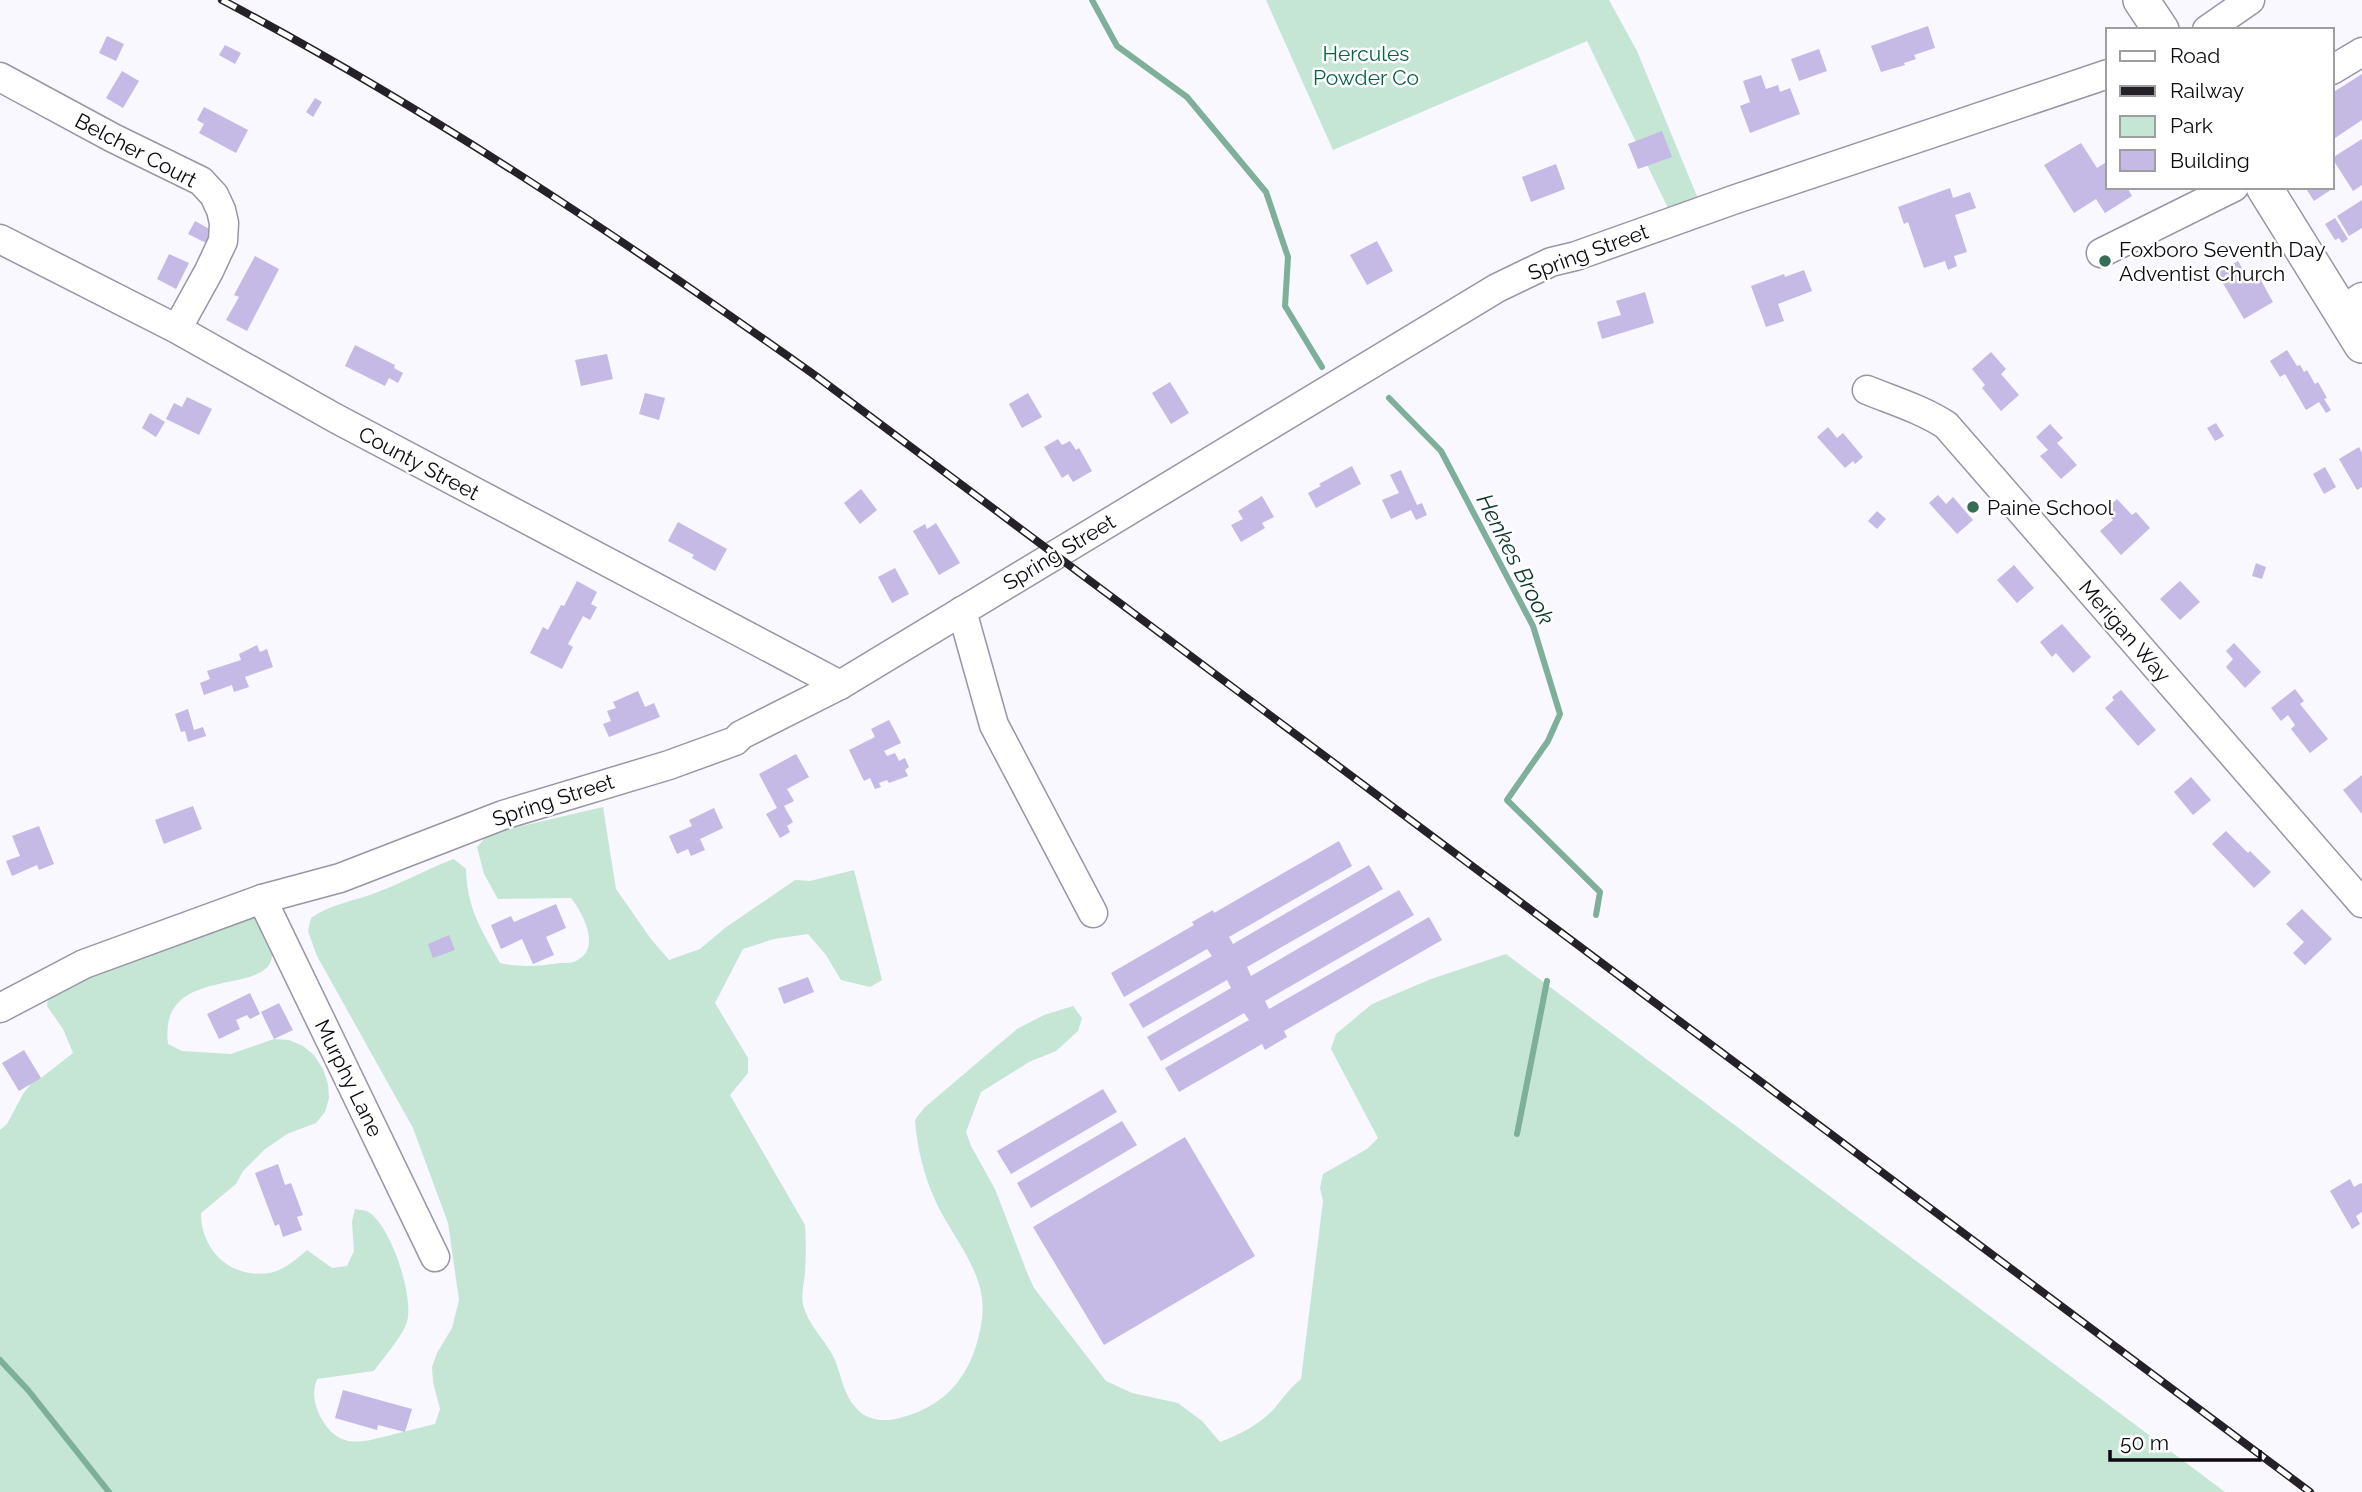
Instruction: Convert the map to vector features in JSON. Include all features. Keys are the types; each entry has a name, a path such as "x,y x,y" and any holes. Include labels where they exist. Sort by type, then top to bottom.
{"main road":[{"path":"2141,0 2160,28"},
{"path":"2265,189 2351,304 2362,345"}],"street":[{"path":"2210,28 2250,0"},
{"path":"2334,69 2362,52"},
{"name":"Spring Street","path":"0,1008 84,964 262,899 340,878 503,815 669,765 724,745 839,685 1485,295 1551,262 1576,256 1746,195 2106,76"},
{"name":"Belcher Court","path":"0,77 113,138 201,181 214,195 224,223 223,241 177,329"},
{"path":"2101,253 2230,189"},
{"name":"County Street","path":"0,239 177,329 335,418 839,685"},
{"name":"Merigan Way","path":"1867,390 1925,411 1946,425 2362,902"},
{"path":"962,611 993,725 1093,914"},
{"name":"Murphy Lane","path":"262,899 435,1257"}],"green space":[{"name":"Hercules Powder Co","path":"1266,0 1609,0 1637,51 1699,201 1669,210 1587,41 1333,150"},
{"path":"603,807 616,889 669,960 700,949 725,928 795,880 810,881 854,870 882,980 870,987 841,980 826,955 808,934 774,939 743,949 715,1003 748,1058 748,1073 730,1095 805,1225 806,1261 802,1296 805,1312 835,1360 852,1403 860,1412 871,1418 900,1418 918,1412 947,1394 958,1382 973,1354 982,1319 980,1287 975,1272 932,1192 917,1141 915,1120 924,1108 1017,1029 1044,1015 1073,1006 1082,1018 1078,1031 1056,1051 1029,1062 981,1092 966,1132 995,1189 1028,1275 1034,1288 1106,1381 1132,1393 1178,1403 1202,1421 1220,1442 1262,1420 1301,1379 1323,1201 1320,1188 1323,1174 1367,1149 1378,1138 1331,1049 1336,1034 1372,1004 1431,979 1506,954 2225,1492 0,1492 0,1130 7,1124 34,1080 41,1078 73,1053 63,1029 47,1006 49,992 263,915 272,946 272,957 265,969 252,976 195,991 179,1002 169,1019 168,1044 182,1051 231,1054 274,1039 289,1040 314,1055 323,1069 329,1098 325,1112 316,1123 287,1134 264,1150 243,1171 236,1184 201,1213 206,1239 221,1260 243,1272 275,1272 307,1250 332,1268 347,1266 354,1251 352,1222 355,1209 370,1213 386,1233 399,1264 407,1297 407,1322 397,1341 374,1371 317,1379 314,1393 316,1407 334,1434 351,1441 369,1440 435,1424 440,1409 432,1367 452,1328 459,1300 448,1223 413,1128 317,956 308,931 311,918 331,907 378,892 454,859 466,869 472,907 500,963 530,966 574,962 584,955 589,940 585,921 571,898 498,899 484,874 477,847 487,836 501,831"}],"building":[{"path":"1928,26 1935,48 1914,55 1916,59 1904,63 1905,65 1881,72 1871,46"},
{"path":"107,36 124,44 116,61 99,53"},
{"path":"225,45 241,53 235,64 219,55"},
{"path":"1819,49 1827,71 1799,81 1791,59"},
{"path":"122,71 139,81 123,108 106,98"},
{"path":"2362,74 2362,120 2334,139 2334,92"},
{"path":"1761,75 1766,89 1778,85 1780,92 1790,88 1800,114 1750,133 1740,106 1750,102 1743,81"},
{"path":"315,98 322,102 313,117 306,112"},
{"path":"204,107 248,130 236,153 199,133 204,124 197,120"},
{"path":"1662,131 1672,157 1638,169 1628,144"},
{"path":"2362,139 2362,185 2353,191 2334,161 2334,157"},
{"path":"2081,143 2097,168 2106,162 2106,189 2128,189 2132,196 2105,213 2096,199 2074,213 2044,165"},
{"path":"1556,164 1565,189 1531,202 1522,177"},
{"path":"1950,188 1953,198 1970,192 1976,208 1955,215 1967,252 1954,256 1957,266 1948,270 1945,261 1924,268 1908,222 1904,224 1898,207"},
{"path":"2306,189 2332,189 2314,201"},
{"path":"2362,200 2362,228 2349,236 2337,216"},
{"path":"2335,218 2348,239 2342,243 2339,238 2335,240 2325,224"},
{"path":"195,221 213,231 206,243 188,234"},
{"path":"1377,241 1393,271 1367,285 1350,255"},
{"path":"169,254 189,263 176,289 157,279"},
{"path":"255,256 279,269 247,331 226,320 239,297 234,295"},
{"path":"2238,261 2249,280 2258,275 2273,302 2244,319 2217,273"},
{"path":"1804,270 1812,291 1778,304 1784,321 1766,327 1751,286"},
{"path":"1645,292 1654,323 1602,339 1597,322 1621,315 1616,301"},
{"path":"355,345 395,365 394,368 403,373 398,383 389,378 385,386 345,366"},
{"path":"2287,350 2297,366 2300,365 2304,372 2307,370 2315,384 2318,382 2331,410 2326,413 2319,402 2306,410 2285,374 2280,377 2270,361"},
{"path":"1991,352 2006,369 2001,374 2019,395 2001,411 1982,388 1985,385 1972,369"},
{"path":"607,354 613,379 581,386 575,360"},
{"path":"1170,382 1189,413 1171,424 1152,393"},
{"path":"645,393 665,398 659,420 639,414"},
{"path":"1028,393 1042,417 1022,428 1009,404"},
{"path":"187,397 212,409 199,435 166,419 174,403 182,407"},
{"path":"150,413 165,422 156,437 142,428"},
{"path":"2216,423 2224,436 2215,441 2207,428"},
{"path":"2050,424 2063,438 2057,443 2077,465 2061,479 2040,456 2048,450 2036,437"},
{"path":"1828,427 1837,438 1843,433 1863,457 1845,468 1817,437"},
{"path":"1058,439 1062,445 1070,441 1076,450 1079,448 1092,471 1073,482 1068,474 1062,478 1044,447"},
{"path":"2359,447 2362,453 2362,487 2357,490 2339,459"},
{"path":"1352,466 1361,484 1316,508 1308,493"},
{"path":"2325,467 2336,487 2324,494 2313,474"},
{"path":"1401,470 1417,505 1422,503 1427,515 1416,520 1411,510 1391,519 1382,500 1399,493 1390,475"},
{"path":"861,489 877,510 860,524 844,503"},
{"path":"1938,495 1946,504 1953,497 1973,520 1957,534 1929,503"},
{"path":"1262,496 1274,517 1262,523 1265,528 1241,542 1231,525 1243,519 1238,511"},
{"path":"2117,499 2132,515 2136,512 2150,528 2121,555 2100,531 2113,520 2105,510"},
{"path":"1877,511 1886,519 1877,529 1868,521"},
{"path":"678,522 727,549 715,571 692,558 694,555 668,541"},
{"path":"936,523 960,563 939,575 913,531 925,524 927,529"},
{"path":"2256,563 2266,567 2262,579 2252,576"},
{"path":"2014,565 2034,588 2017,603 1997,580"},
{"path":"895,568 909,594 892,603 878,577"},
{"path":"577,581 597,592 591,604 597,607 590,620 583,616 568,644 573,647 562,669 530,653 543,627 548,630"},
{"path":"2180,581 2200,602 2180,620 2160,599"},
{"path":"2062,624 2091,657 2073,673 2056,653 2052,657 2040,642"},
{"path":"2234,643 2261,672 2245,688 2226,667 2233,659 2226,651"},
{"path":"257,645 260,652 267,649 273,667 245,677 249,687 234,692 232,685 204,695 200,683 210,679 207,671 241,660 239,654"},
{"path":"2295,689 2304,701 2300,704 2328,739 2310,753 2291,729 2295,725 2288,715 2281,721 2271,708"},
{"path":"2121,690 2156,730 2138,746 2105,708"},
{"path":"638,691 645,707 654,703 660,717 609,737 603,724 611,721 607,711 616,708 613,702"},
{"path":"188,709 194,730 203,727 206,736 188,742 185,731 181,732 175,714"},
{"path":"889,720 901,743 884,751 887,756 895,753 899,761 905,758 909,767 905,770 908,776 889,783 887,780 879,783 881,787 875,789 870,778 864,781 849,750 875,737 871,729"},
{"path":"796,754 809,777 787,789 794,801 784,806 793,822 787,826 790,832 780,838 766,814 777,808 759,774"},
{"path":"2362,775 2362,814 2343,790"},
{"path":"2191,777 2211,800 2193,815 2174,792"},
{"path":"193,806 202,829 164,844 155,820"},
{"path":"714,808 723,828 700,839 705,850 691,856 688,849 677,854 669,836 692,826 689,820"},
{"path":"39,826 54,864 39,870 37,865 12,876 6,861 20,856 12,836"},
{"path":"2226,831 2271,872 2254,888 2212,844"},
{"path":"1339,841 1352,866 1229,937 1233,944 1369,865 1383,889 1247,967 1251,976 1399,890 1414,915 1265,1001 1269,1009 1429,917 1442,940 1284,1031 1287,1037 1265,1050 1262,1044 1179,1092 1165,1068 1249,1020 1244,1013 1161,1061 1147,1037 1231,988 1227,980 1143,1028 1129,1004 1212,956 1207,949 1124,997 1111,973 1194,925 1192,922 1213,910 1214,913"},
{"path":"556,904 566,928 546,937 554,955 533,964 522,939 501,949 491,925 511,916 514,922"},
{"path":"2302,909 2332,939 2305,965 2293,953 2304,942 2286,924"},
{"path":"449,935 455,950 433,958 428,944"},
{"path":"808,977 814,992 784,1004 778,988"},
{"path":"250,993 260,1014 250,1019 247,1015 236,1020 240,1029 219,1039 207,1014"},
{"path":"279,1003 293,1030 274,1039 261,1012"},
{"path":"24,1050 41,1078 19,1091 2,1063"},
{"path":"1103,1089 1117,1112 1011,1174 997,1151"},
{"path":"1122,1121 1137,1145 1031,1208 1017,1183"},
{"path":"1185,1137 1255,1256 1104,1345 1033,1227"},
{"path":"278,1164 285,1185 291,1183 303,1215 297,1217 302,1230 283,1237 279,1224 275,1226 255,1173"},
{"path":"2350,1179 2354,1187 2362,1184 2362,1212 2356,1216 2360,1224 2352,1229 2330,1191"},
{"path":"343,1390 412,1409 405,1432 378,1425 377,1430 335,1418"}],"waterway":[{"name":"Henkes Brook","path":"1092,0 1117,46 1187,97 1266,192 1288,257 1285,306 1322,367"},
{"name":"Henkes Brook","path":"1389,398 1441,451 1533,626 1560,714 1548,741 1507,800 1600,892 1596,915"},
{"name":"Henkes Brook","path":"1517,1134 1547,981"},
{"path":"0,1360 28,1390 109,1492"}],"railway":[{"path":"222,0 451,131 599,226 816,376 2310,1492"}],"place":[{"name":"Foxboro Seventh Day Adventist Church","path":"2105,261"},
{"name":"Paine School","path":"1973,507"}]}
